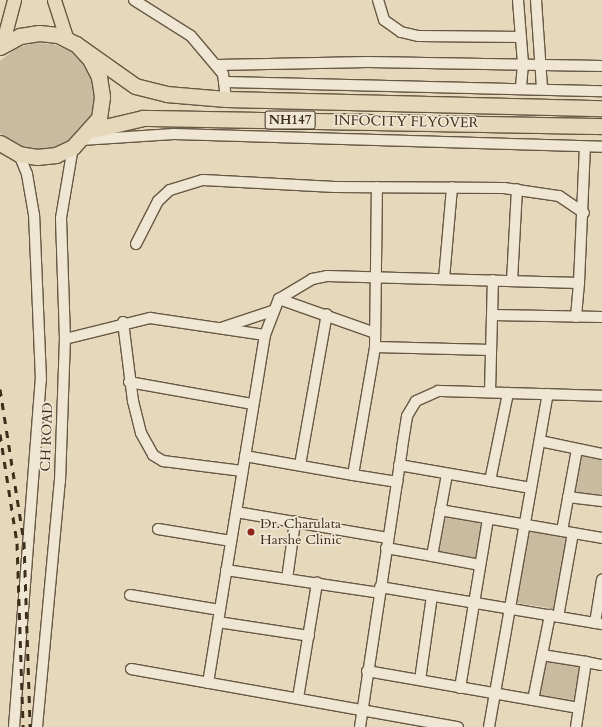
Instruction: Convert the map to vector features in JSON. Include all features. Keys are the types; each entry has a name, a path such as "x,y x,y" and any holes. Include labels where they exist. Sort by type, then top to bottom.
{"highway":[{"name":"NH147","path":"1,46 20,36 39,33 71,42 135,86 166,94 226,99"},
{"name":"NH147","path":"1,144 19,154 50,156 77,144 92,130 100,111 99,77 90,59 71,42"},
{"name":"INFOCITY FLYOVER","path":"226,99 602,108"},
{"name":"INFOCITY FLYOVER","path":"92,130 143,118 602,126"}],"main road":[{"path":"1,46 14,0"},
{"path":"54,0 71,42"}],"street":[{"path":"134,0 191,36 217,65 226,82 226,99"},
{"path":"378,0 384,20 401,32 521,37"},
{"path":"518,0 523,64 521,89"},
{"path":"536,0 542,88"},
{"path":"217,65 541,64 602,66"},
{"path":"226,82 521,89 542,88 602,91"},
{"path":"77,144 174,134 602,147"},
{"name":"CH ROAD","path":"37,727 60,481 65,339 61,218 77,144"},
{"path":"576,317 584,212 586,147"},
{"name":"CH ROAD","path":"14,727 41,380 34,215 28,174 19,154"},
{"path":"136,244 158,201 185,183 235,180 377,187 517,189 559,196 584,212"},
{"path":"353,475 375,347 377,187"},
{"path":"444,279 452,187"},
{"path":"512,281 517,189"},
{"path":"208,683 265,335 272,311 279,300 312,279 376,277 579,283"},
{"path":"490,392 493,280"},
{"path":"279,300 327,314 375,333"},
{"path":"221,328 272,311"},
{"path":"300,466 327,314"},
{"path":"492,315 602,317"},
{"path":"65,339 123,322 170,319 265,335"},
{"path":"123,322 129,382 141,432 154,455 163,461 242,471"},
{"path":"375,347 491,350"},
{"path":"129,382 253,404"},
{"path":"360,727 361,710 399,465 408,416 416,401 438,391 602,396"},
{"path":"490,481 508,393"},
{"path":"489,727 548,394"},
{"path":"540,441 602,454"},
{"path":"562,531 578,449"},
{"path":"245,456 397,482"},
{"path":"399,465 531,488"},
{"path":"432,556 447,474"},
{"path":"568,497 602,501"},
{"path":"440,510 602,538"},
{"path":"236,512 388,538"},
{"path":"460,688 488,518"},
{"path":"287,579 295,522"},
{"path":"158,529 231,541"},
{"path":"533,700 542,655 554,616 573,533"},
{"path":"386,548 480,565"},
{"path":"226,570 317,583 432,596 598,623 602,580"},
{"path":"298,698 317,583"},
{"path":"130,595 220,610"},
{"path":"420,680 432,596"},
{"path":"218,622 308,636"},
{"path":"542,655 602,665"},
{"path":"576,727 586,662"},
{"path":"131,669 361,710 399,722 458,727"},
{"path":"367,671 579,708"}],"shaded area":[{"path":"34,43 53,44 70,51 83,64 92,80 95,98 92,116 69,143 53,150 35,151 18,147 0,133 0,61 17,48"},
{"path":"580,455 602,459 602,497 573,491"},
{"path":"446,514 484,521 477,559 438,552"},
{"path":"529,530 569,537 557,609 517,603"},
{"path":"544,658 582,665 575,703 537,696"}],"railway":[{"path":"0,389 24,542 30,727"},
{"path":"0,434 17,543 23,727"}],"place":[{"name":"Dr. Charulata Harshe Clinic","path":"251,532"}]}
